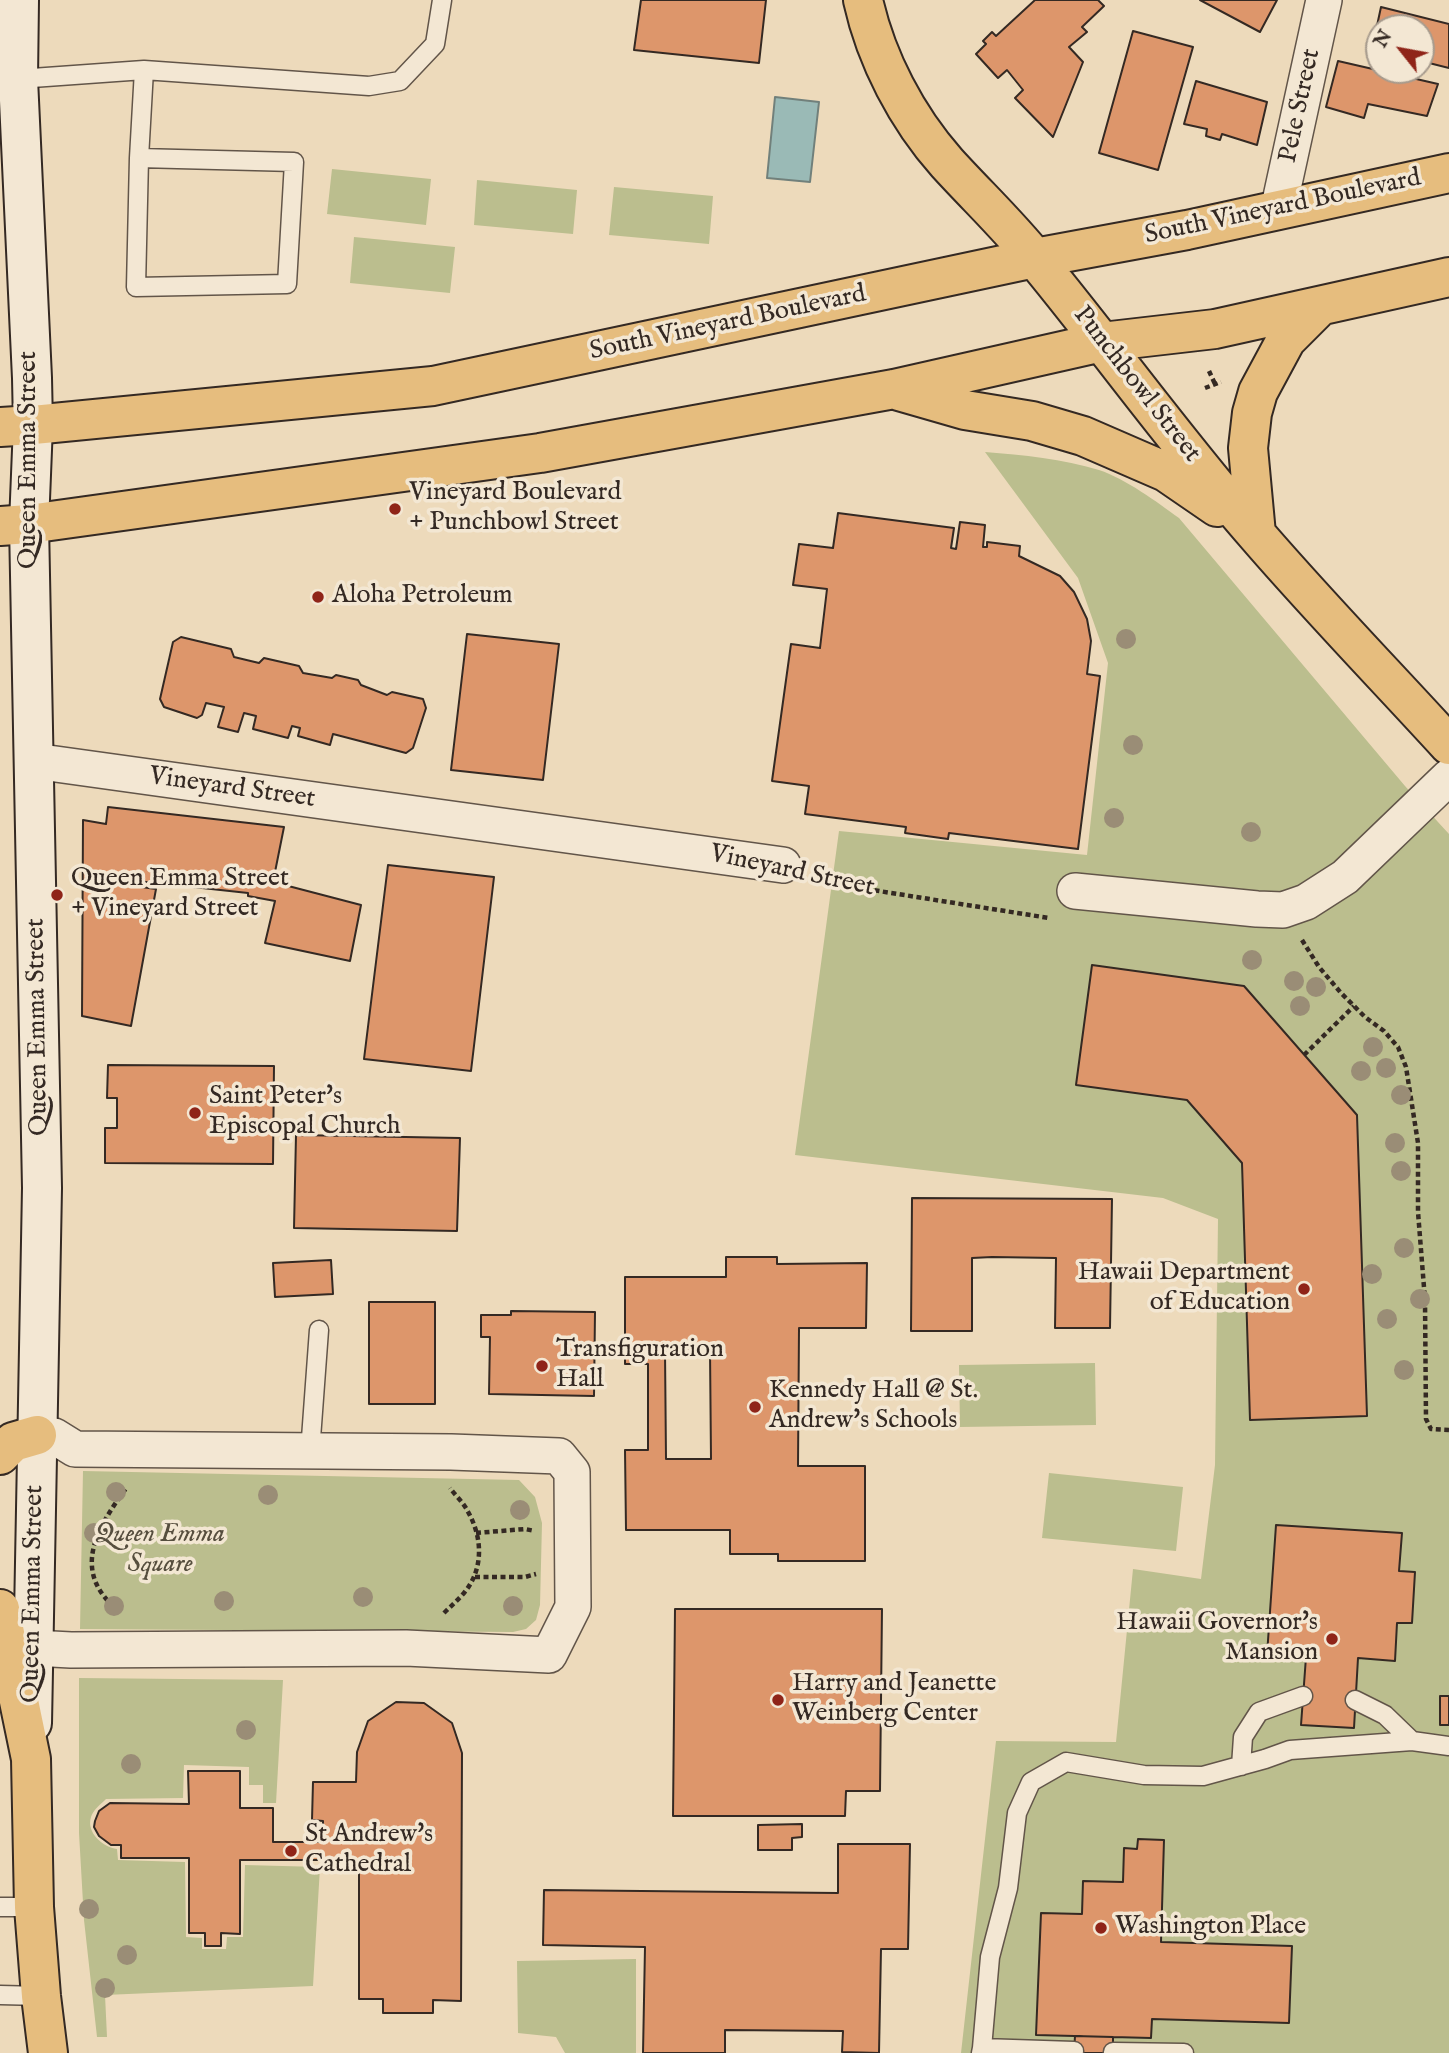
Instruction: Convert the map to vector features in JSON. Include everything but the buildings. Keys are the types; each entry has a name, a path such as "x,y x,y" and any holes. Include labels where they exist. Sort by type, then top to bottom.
{"main road":[{"name":"Punchbowl Street","path":"863,0 877,47 915,120 947,163 1035,258 1256,534 1449,745"},
{"name":"South Vineyard Boulevard","path":"16,426 433,386 1035,258 1278,211 1449,173"},
{"path":"14,525 540,453 894,389 1102,342 1215,329 1449,277"},
{"path":"1256,534 1248,448 1252,413 1258,392 1286,340 1319,307"},
{"path":"894,389 965,410 1032,421 1109,446 1166,472 1256,534"},
{"path":"0,1455 13,1442 37,1435"},
{"path":"0,1609 31,1759"},
{"name":"Queen Emma Street","path":"31,1759 17,1907 41,1996 48,2053"}],"street":[{"name":"Queen Emma Street","path":"19,0 14,525 34,761 42,1188 31,1759"},
{"name":"Pele Street","path":"1278,211 1324,0"},
{"name":"Vineyard Street","path":"34,761 783,864"},
{"path":"1075,891 1257,909 1283,909 1306,902 1345,877 1449,777"},
{"path":"33,1648 406,1648 549,1655 573,1606 572,1472 559,1456 451,1452 75,1449 54,1436 37,1435"}],"lane":[{"path":"18,79 144,70 369,86 400,81 436,44 442,0"},
{"path":"139,158 294,162 287,284 136,287 139,158 144,70"},
{"path":"310,1452 319,1330"},
{"path":"1241,1766 1243,1737 1259,1712 1303,1696"},
{"path":"1355,1700 1385,1715 1412,1741"},
{"path":"1074,2051 982,2050 990,1957 1007,1888 1017,1813 1031,1782 1066,1762 1144,1775 1203,1776 1290,1749 1412,1741 1449,1746"},
{"path":"0,1995 41,1996"},
{"path":"1113,2052 1184,2053"}],"path":[{"path":"1209,371 1215,384"},
{"path":"1205,388 1223,381"},
{"name":"Vineyard Street","path":"783,864 841,885 1055,919 1075,891"},
{"path":"1283,909 1319,967 1341,993 1398,1047 1408,1079 1418,1143 1426,1419 1431,1429 1449,1430"},
{"path":"1304,1055 1354,1006"},
{"path":"122,1614 103,1596 94,1578 91,1562 93,1544 128,1486"},
{"path":"441,1615 464,1593 475,1577 481,1555 468,1510 449,1488"},
{"path":"476,1534 525,1530 543,1532"},
{"path":"475,1577 525,1577 542,1572"}],"green space":[{"path":"332,169 431,179 426,225 327,214"},
{"path":"477,180 577,190 573,234 474,225"},
{"path":"614,187 713,196 709,244 609,235"},
{"path":"354,237 455,247 450,293 350,283"},
{"path":"985,452 1057,460 1099,470 1130,485 1179,518 1405,786 1449,834 1449,2053 961,2053 996,1741 1116,1742 1133,1569 1201,1579 1215,1465 1218,1219 1163,1198 795,1155 839,831 1087,855 1108,663 1078,578"},
{"path":"1095,1363 1096,1425 960,1427 959,1365"},
{"name":"Queen Emma Square","path":"83,1471 519,1480 535,1497 542,1523 540,1605 536,1620 526,1629 513,1632 80,1629"},
{"path":"1049,1473 1183,1487 1176,1551 1042,1538"},
{"path":"79,1678 283,1680 276,1803 263,1803 263,1785 249,1785 249,1767 184,1765 183,1798 106,1799 93,1812 90,1823 97,1838 117,1849 118,1860 185,1862 186,1937 202,1938 202,1949 226,1949 227,1937 243,1937 245,1865 320,1867 313,1986 105,1995 107,2037 97,2037 84,1920 79,1833"},
{"path":"636,1959 636,2053 565,2053 556,2037 518,2033 517,1961"}],"water":[{"path":"775,97 819,102 810,182 767,178"}],"place":[{"name":"Vineyard Boulevard + Punchbowl Street","path":"395,509"},
{"name":"Aloha Petroleum","path":"318,597"},
{"name":"Queen Emma Street + Vineyard Street","path":"57,895"},
{"name":"Saint Peter's Episcopal Church","path":"195,1113"},
{"name":"Hawaii Department of Education","path":"1304,1289"},
{"name":"Transfiguration Hall","path":"542,1366"},
{"name":"Kennedy Hall @ St. Andrew's Schools","path":"755,1407"},
{"name":"Hawaii Governor's Mansion","path":"1332,1639"},
{"name":"Harry and Jeanette Weinberg Center","path":"778,1700"},
{"name":"St Andrew's Cathedral","path":"291,1851"},
{"name":"Washington Place","path":"1101,1928"}]}
